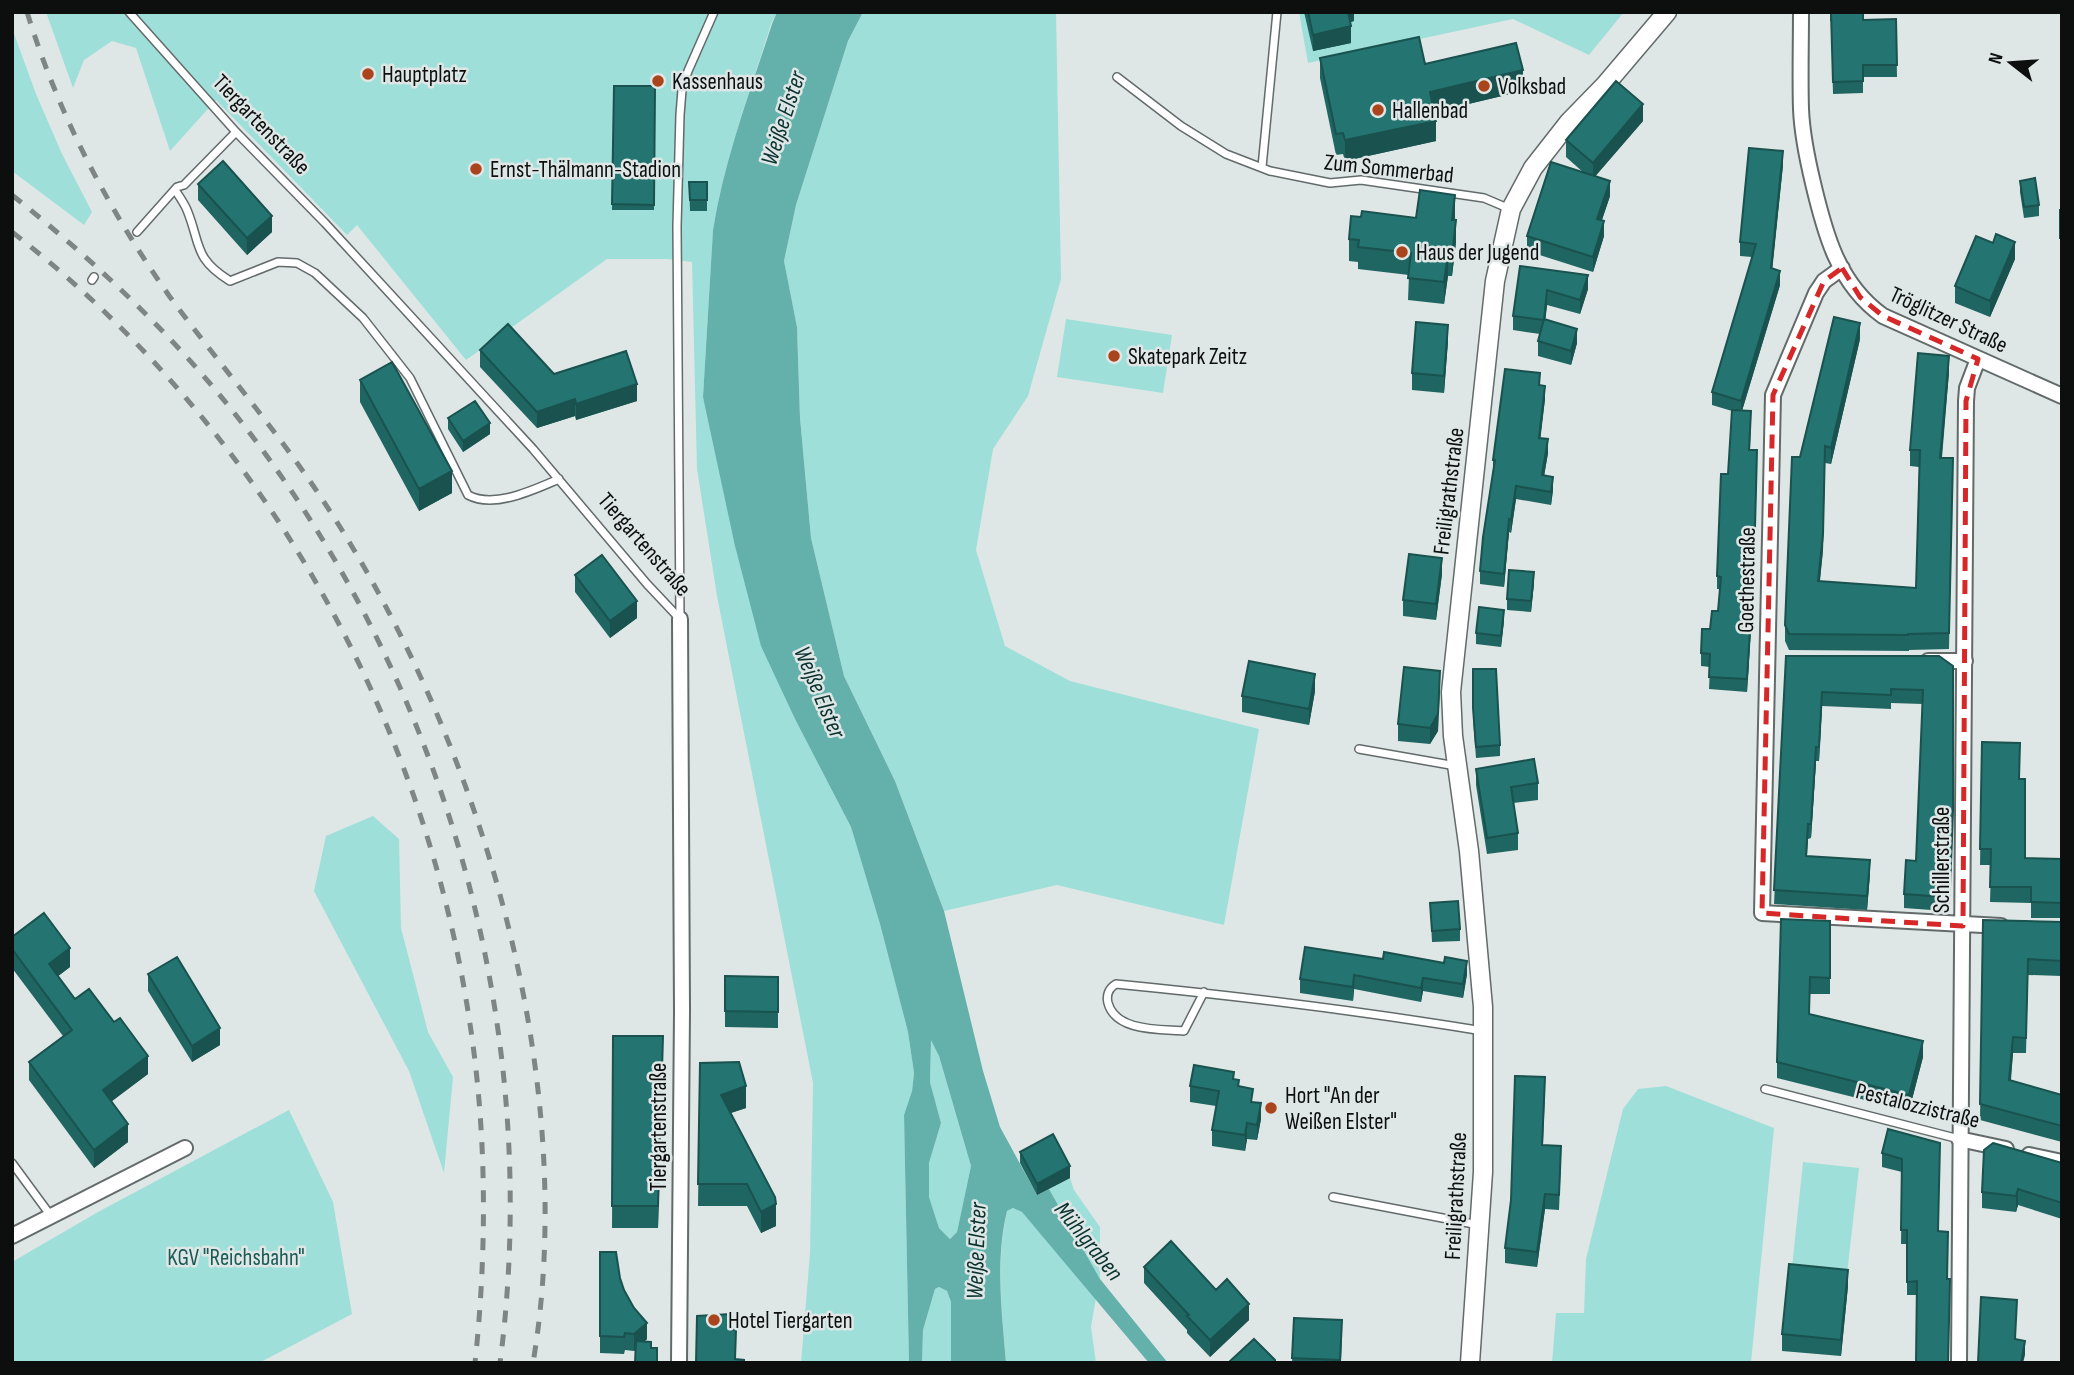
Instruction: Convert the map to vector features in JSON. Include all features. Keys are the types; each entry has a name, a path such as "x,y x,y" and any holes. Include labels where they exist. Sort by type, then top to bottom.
{"street":[{"name":"Freiligrathstraße","path":"1470,1363 1482,1172 1483,1031 1480,953 1457,766 1451,692 1495,281 1511,209 1533,169 1569,122 1605,85 1667,12"},
{"name":"Tröglitzer Straße","path":"1801,12 1801,110 1805,148 1824,232 1860,297 1883,316 2062,396"},
{"name":"Goethestraße","path":"1842,268 1824,281 1816,293 1773,396 1774,660 1762,913 1963,926"},
{"name":"Schillerstraße","path":"1959,1363 1966,401 1971,375 1978,359"},
{"name":"Tiergartenstraße","path":"679,1363 682,1011 680,619"},
{"path":"1912,661 1965,661"},
{"path":"1963,926 2012,927"},
{"name":"Pestalozzistraße","path":"1959,1139 2062,1162"},
{"path":"12,1236 185,1148"}],"lane":[{"name":"Tiergartenstraße","path":"129,12 236,132 326,223 559,479 680,619"},
{"path":"680,619 677,226 680,116 682,90 688,71 714,12"},
{"path":"1262,167 1277,12"},
{"name":"Zum Sommerbad","path":"1117,77 1181,126 1226,155 1262,167 1330,183 1361,180 1484,198 1511,209"},
{"path":"137,232 177,187 184,185 236,132"},
{"path":"175,190 186,209 196,243 206,261 217,273 230,281 278,262 297,262 315,274 363,318 410,377 468,495 476,499 521,496 559,479"},
{"path":"1359,749 1457,766"},
{"path":"1204,992 1184,1031 1131,1026 1116,1016 1108,1005 1107,996 1110,988 1116,984 1204,992 1483,1031"},
{"name":"Pestalozzistraße","path":"1765,1088 1959,1139"},
{"path":"12,1163 52,1216"},
{"path":"1333,1197 1479,1224"}],"highlighted area":[{"path":"1842,268 1860,297 1883,316 1978,359 1966,401 1963,926 1762,913 1773,395 1824,281"}],"green space":[{"path":"46,12 777,12 738,126 713,230 703,397 796,721 851,827 908,1032 914,1073 912,1091 904,1115 909,1363 801,1363 810,1253 813,1083 717,596 697,469 692,262 667,259 607,259 466,360 357,225 347,235 216,100 170,151 136,48 112,41 84,60 73,88"},
{"path":"863,12 1056,12 1061,279 1028,396 993,449 976,550 1005,646 1070,681 1259,729 1224,925 1057,885 944,911 895,781 844,676 811,538 800,418 797,327 784,261 796,205 848,41"},
{"path":"1299,12 1624,12 1589,55 1513,19 1308,63"},
{"path":"12,28 62,154 92,212 84,225 12,171"},
{"name":"Skatepark Zeitz","path":"1066,319 1172,335 1163,393 1057,377"},
{"path":"373,816 399,839 401,928 428,1032 453,1077 444,1173 409,1071 314,891 326,836"},
{"path":"931,1038 939,1056 971,1166 957,1232 950,1239 939,1228 929,1197 929,1163 941,1123 930,1082"},
{"path":"1666,1086 1774,1128 1751,1363 1552,1363 1556,1313 1584,1313 1586,1259 1623,1109 1638,1089"},
{"name":"KGV \"Reichsbahn\"","path":"289,1110 333,1202 352,1314 259,1363 12,1363 12,1262 98,1212"},
{"path":"1803,1162 1859,1168 1846,1283 1791,1277"},
{"path":"1070,1178 1074,1190 1100,1227 1100,1279 1049,1189"},
{"path":"1014,1208 1022,1212 1096,1298 1091,1327 1096,1363 1006,1363 1001,1287 1002,1248 1007,1211"},
{"path":"939,1287 947,1291 951,1302 951,1363 922,1363 923,1330 935,1289"}],"water":[{"name":"Weiße Elster","path":"777,12 863,12 848,41 796,205 784,261 797,327 800,418 811,538 844,676 895,781 944,911 983,1071 1000,1127 1037,1195 1049,1189 1100,1279 1168,1363 1149,1363 1022,1212 1013,1208 1007,1211 1000,1267 1006,1363 951,1363 951,1302 947,1291 939,1287 935,1289 923,1330 922,1363 909,1363 904,1115 912,1091 914,1073 908,1032 851,827 761,646 735,546 703,397 713,230 738,126","holes":["931,1040 939,1056 971,1166 957,1232 950,1239 939,1228 929,1197 929,1163 941,1123 930,1082"]}],"building":[{"path":"1308,12 1348,12 1351,26 1313,35"},
{"path":"1831,12 1863,12 1863,20 1896,19 1897,65 1863,65 1863,81 1833,82"},
{"path":"1419,37 1425,64 1516,43 1523,70 1430,92 1436,121 1345,140 1343,133 1336,134 1320,58"},
{"path":"1616,81 1643,104 1593,163 1566,140"},
{"path":"614,86 655,86 654,205 612,204"},
{"path":"1749,148 1783,151 1771,268 1780,271 1741,401 1712,392 1756,244 1740,242"},
{"path":"223,161 272,216 247,238 198,184"},
{"path":"1551,162 1610,181 1597,219 1604,221 1593,257 1527,236"},
{"path":"2035,178 2039,205 2024,207 2020,181"},
{"path":"689,182 707,182 707,200 690,200"},
{"path":"1420,190 1455,195 1452,220 1456,220 1452,255 1448,254 1444,282 1408,278 1411,253 1358,247 1359,240 1349,239 1351,216 1361,217 1362,211 1416,218"},
{"path":"2062,210 2062,238 2060,238"},
{"path":"1996,234 2015,242 1990,301 1955,286 1976,236 1993,243"},
{"path":"1520,266 1588,275 1580,300 1547,290 1544,320 1513,316"},
{"path":"1834,317 1860,323 1831,448 1825,446 1823,534 1818,581 1916,588 1920,450 1910,450 1918,353 1949,356 1940,458 1953,458 1949,633 1789,634 1785,625 1792,457 1800,457"},
{"path":"1544,319 1577,329 1571,351 1538,341"},
{"path":"1416,322 1448,325 1444,376 1412,373"},
{"path":"508,324 554,374 626,351 637,384 576,404 575,399 537,412 480,350"},
{"path":"392,362 452,471 419,489 360,380"},
{"path":"1505,369 1540,373 1539,385 1545,386 1539,438 1548,439 1542,475 1553,477 1551,492 1516,486 1511,520 1509,519 1504,574 1480,571"},
{"path":"475,401 490,423 463,441 448,418"},
{"path":"1732,410 1751,411 1749,450 1757,450 1747,679 1709,677 1710,654 1701,653 1702,629 1710,629 1712,611 1718,611 1721,577 1717,576 1721,474 1728,474"},
{"path":"1409,554 1442,558 1436,604 1403,600"},
{"path":"602,555 637,601 610,621 575,575"},
{"path":"1509,570 1534,572 1531,601 1507,599"},
{"path":"1479,607 1504,610 1501,636 1476,633"},
{"path":"1786,656 1939,656 1953,666 1953,811 1950,889 1945,897 1904,894 1906,860 1916,861 1923,690 1891,689 1891,695 1822,692 1819,747 1816,747 1806,856 1870,860 1867,896 1774,890"},
{"path":"1249,661 1315,674 1309,709 1242,696"},
{"path":"1404,667 1440,671 1438,714 1430,728 1398,724"},
{"path":"1473,669 1496,669 1500,745 1476,747"},
{"path":"1982,742 2020,743 2019,779 2025,779 2025,858 2062,859 2062,903 2031,902 2031,887 1990,887 1991,849 1980,849"},
{"path":"1534,759 1538,783 1511,787 1518,833 1487,838 1476,769"},
{"path":"1458,901 1460,929 1432,931 1430,903"},
{"path":"44,913 70,948 49,964 75,999 89,989 114,1022 120,1018 148,1056 103,1090 128,1124 94,1150 29,1062 72,1030 12,949 12,937"},
{"path":"1781,919 1830,921 1830,978 1810,977 1809,1014 1923,1041 1909,1095 1777,1062"},
{"path":"1983,920 2062,922 2062,961 2028,959 2026,1038 2013,1037 2009,1080 2062,1095 2062,1126 1980,1104"},
{"path":"1305,947 1383,959 1384,952 1444,963 1445,957 1467,961 1463,984 1423,978 1421,988 1354,975 1353,987 1300,979"},
{"path":"177,957 220,1028 192,1046 148,974"},
{"path":"725,976 778,977 778,1012 725,1011"},
{"path":"613,1036 663,1036 658,1206 612,1206"},
{"path":"739,1062 746,1086 721,1095 775,1197 776,1204 761,1212 747,1184 698,1184 700,1063"},
{"path":"1194,1065 1234,1072 1233,1079 1239,1080 1238,1086 1253,1089 1251,1102 1261,1103 1257,1125 1247,1123 1245,1135 1212,1130 1219,1091 1190,1086"},
{"path":"1515,1076 1545,1077 1542,1145 1561,1146 1559,1195 1545,1194 1537,1252 1505,1248 1511,1200"},
{"path":"1888,1129 1940,1143 1938,1231 1948,1232 1948,1363 1916,1363 1917,1281 1907,1282 1907,1230 1901,1230 1902,1159 1882,1153"},
{"path":"1053,1134 1070,1166 1037,1184 1020,1152"},
{"path":"1993,1143 2062,1163 2062,1203 2018,1189 2016,1196 1982,1192 1984,1150"},
{"path":"1171,1241 1216,1290 1227,1279 1249,1304 1210,1340 1144,1267"},
{"path":"600,1252 616,1252 624,1290 647,1323 634,1334 625,1333 624,1337 600,1336"},
{"path":"1789,1264 1848,1270 1841,1340 1782,1334"},
{"path":"1981,1297 2017,1300 2015,1339 2025,1341 2021,1363 1978,1363"},
{"path":"730,1314 729,1329 736,1330 735,1359 744,1360 744,1363 696,1363 697,1316"},
{"path":"1294,1318 1342,1320 1340,1360 1292,1358"},
{"path":"1254,1339 1275,1363 1228,1363"},
{"path":"636,1341 651,1342 651,1348 657,1348 657,1363 635,1363"}],"railway":[{"path":"27,12 54,88 106,196 170,297 314,487 372,582 424,684 468,793 503,906 528,1021 542,1137 544,1252 533,1363"},
{"path":"12,195 120,289 171,340 218,393 296,497 362,609 417,727 459,849 489,975 506,1104 510,1233 500,1363"},
{"path":"12,232 101,308 182,393 254,485 317,584 370,688 414,796 447,909 470,1024 480,1108 483,1193 482,1278 475,1363"}],"place":[{"name":"Hauptplatz","path":"368,74"},
{"name":"Kassenhaus","path":"658,81"},
{"name":"Volksbad","path":"1484,86"},
{"name":"Hallenbad","path":"1378,110"},
{"name":"Ernst-Thälmann-Stadion","path":"476,169"},
{"name":"Haus der Jugend","path":"1402,252"},
{"name":"Skatepark Zeitz","path":"1114,356"},
{"name":"Hort \"An der Weißen Elster\"","path":"1271,1108"},
{"name":"Hotel Tiergarten","path":"714,1320"}],"water label":[{"name":"Mühlgraben","path":"1089,1241"}]}
